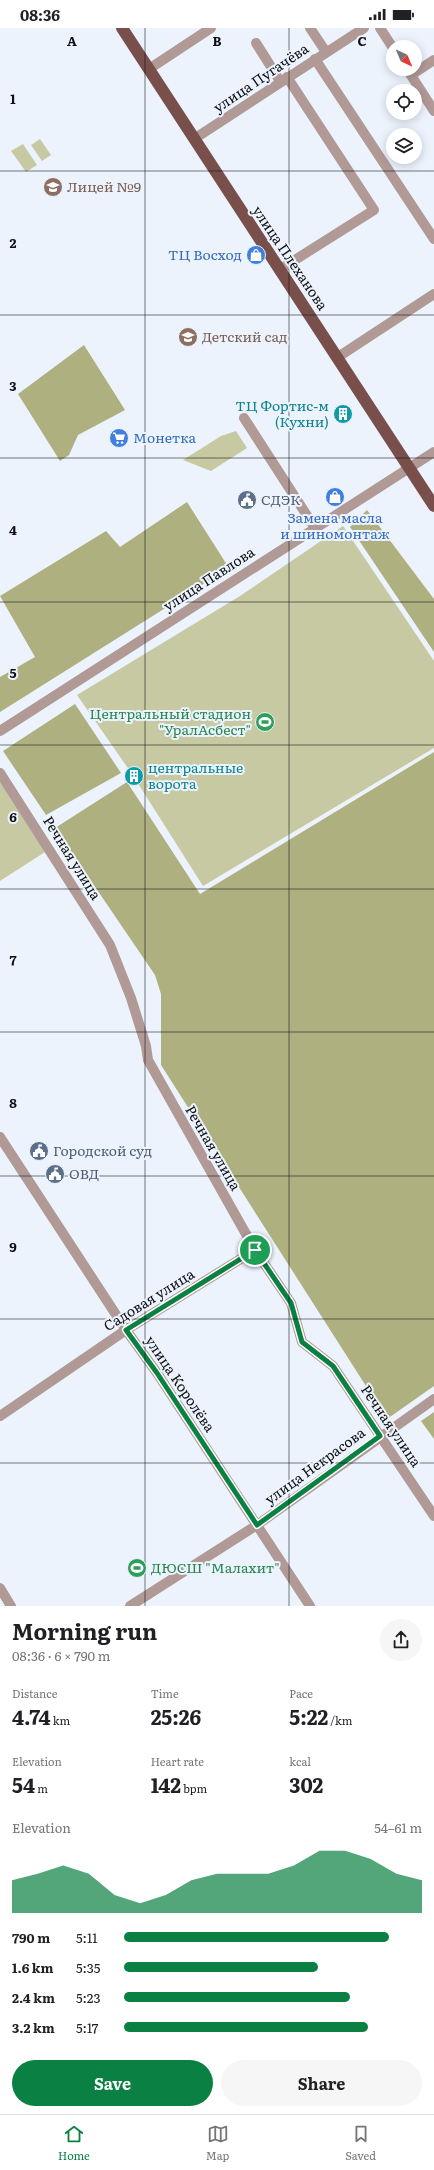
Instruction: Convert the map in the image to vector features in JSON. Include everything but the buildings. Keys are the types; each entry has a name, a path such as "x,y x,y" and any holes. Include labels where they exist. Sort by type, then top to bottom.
{"main road":[{"name":"улица Плеханова","path":"122,28 434,506"}],"street":[{"path":"149,70 211,28"},
{"path":"310,28 326,52"},
{"name":"улица Пугачёва","path":"194,139 283,79 364,28"},
{"path":"380,28 388,40"},
{"path":"256,43 283,79 374,210 279,270"},
{"path":"314,59 434,239"},
{"path":"422,66 434,60"},
{"path":"412,76 434,111"},
{"path":"338,357 434,294"},
{"path":"244,418 315,528"},
{"name":"улица Павлова","path":"0,731 408,467 434,452"},
{"name":"Речная улица","path":"0,773 110,945 131,998 146,1046 148,1060 255,1250 291,1303 302,1342 333,1366 434,1516"},
{"name":"улица Королёва","path":"0,1137 126,1330 157,1373 310,1606"},
{"name":"Садовая улица","path":"0,1416 126,1330 255,1250"},
{"name":"улица Некрасова","path":"130,1606 257,1525 434,1399"},
{"path":"0,1588 11,1606"}],"green space":[{"path":"40,139 51,155 42,161 31,145"},
{"path":"23,144 37,165 26,172 11,151"},
{"path":"84,345 125,410 78,435 69,455 60,461 18,394"},
{"path":"236,431 247,448 211,471 183,460 221,436"},
{"path":"187,502 229,568 0,712 0,677 35,657 0,596 106,531 120,547"},
{"path":"367,510 434,599 434,652 350,527"},
{"name":"Центральный стадион \"УралАсбест\"","path":"343,526 434,661 434,748 203,886 132,774 77,695 240,596"},
{"path":"75,704 121,773 46,815 3,751"},
{"path":"434,752 434,1386 387,1419 161,1065 161,994 155,975 55,828 127,782 200,894"},
{"path":"0,782 45,852 0,881"},
{"path":"434,1412 434,1439 421,1421"}],"place":[{"name":"Лицей №9","path":"53,187"},
{"name":"ТЦ Восход","path":"256,255"},
{"name":"Детский сад","path":"188,337"},
{"name":"ТЦ Фортис-м (Кухни)","path":"343,414"},
{"name":"Монетка","path":"119,438"},
{"name":"Замена масла и шиномонтаж","path":"335,497"},
{"name":"СДЭК","path":"247,500"},
{"name":"Центральный стадион \"УралАсбест\"","path":"265,722"},
{"name":"центральные ворота","path":"134,776"},
{"name":"Городской суд","path":"39,1151"},
{"name":"ОВД","path":"55,1174"},
{"name":"ДЮСШ \"Малахит\"","path":"137,1568"}],"route":[{"path":"255,1250 291,1303 302,1342 333,1366 380,1436 257,1525 157,1373 126,1330 255,1250"}]}
